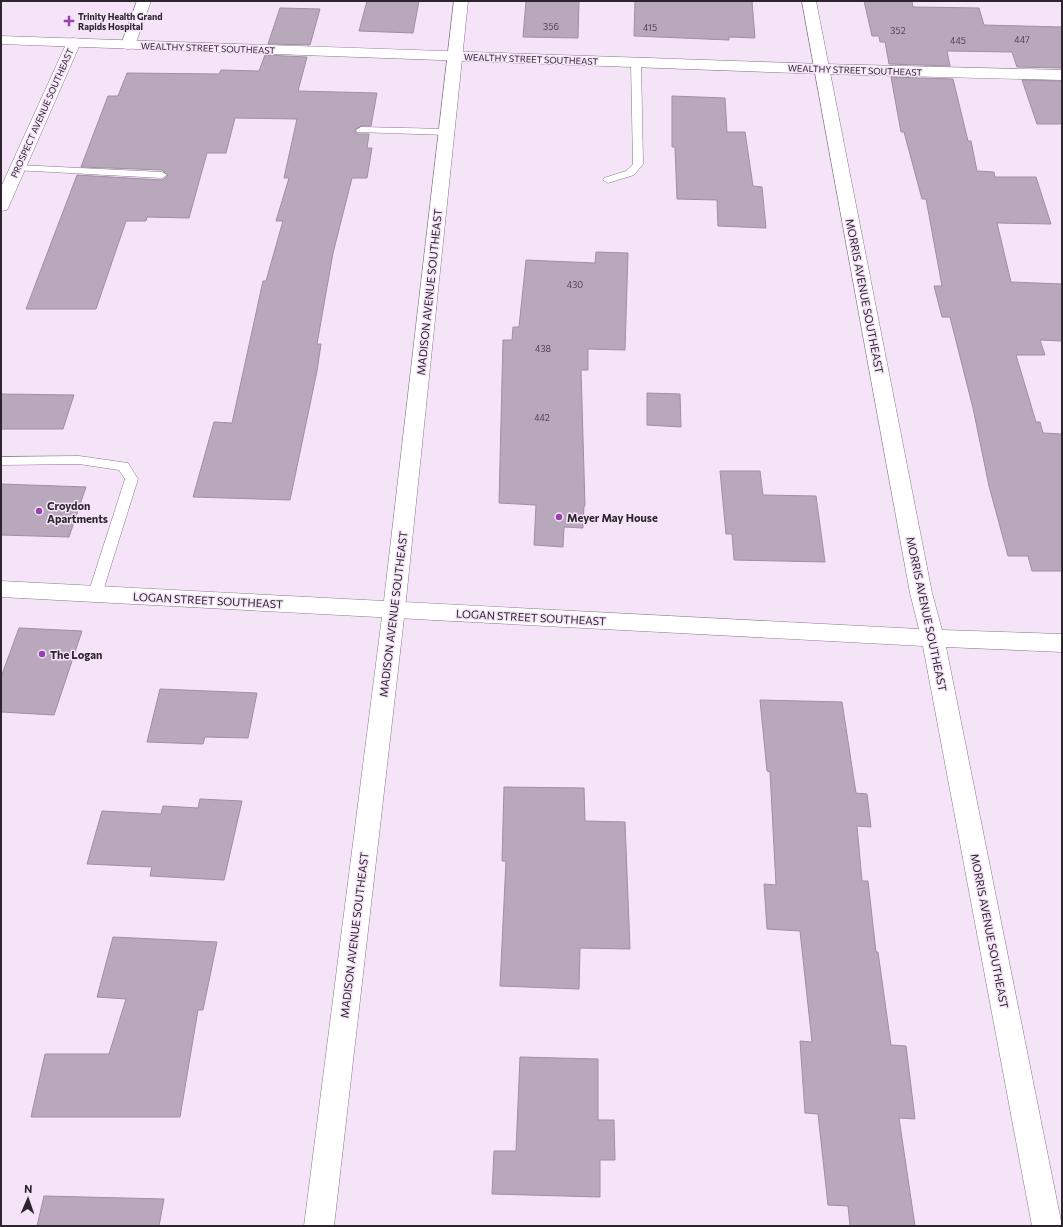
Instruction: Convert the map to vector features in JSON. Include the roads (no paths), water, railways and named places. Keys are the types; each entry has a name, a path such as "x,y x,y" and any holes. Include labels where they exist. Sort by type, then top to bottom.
{"street":[{"path":"128,45 144,1"},
{"name":"MADISON AVENUE SOUTHEAST","path":"319,1226 394,609 461,1"},
{"name":"MORRIS AVENUE SOUTHEAST","path":"809,1 921,593 933,638 1047,1226"},
{"name":"WEALTHY STREET SOUTHEAST","path":"1,40 823,69 1062,75"},
{"name":"PROSPECT AVENUE SOUTHEAST","path":"1,206 74,42"},
{"name":"LOGAN STREET SOUTHEAST","path":"1,589 933,638 1062,643"}],"lane":[{"path":"608,180 630,173 638,164 636,62"},
{"path":"360,130 447,132"},
{"path":"18,168 162,175"},
{"path":"1,461 79,460 123,466 132,479 95,594"}],"place":[{"name":"Trinity Health Grand Rapids Hospital","path":"69,21"},
{"name":"Croydon Apartments","path":"39,511"},
{"name":"Meyer May House","path":"559,517"},
{"name":"The Logan","path":"42,654"}]}
